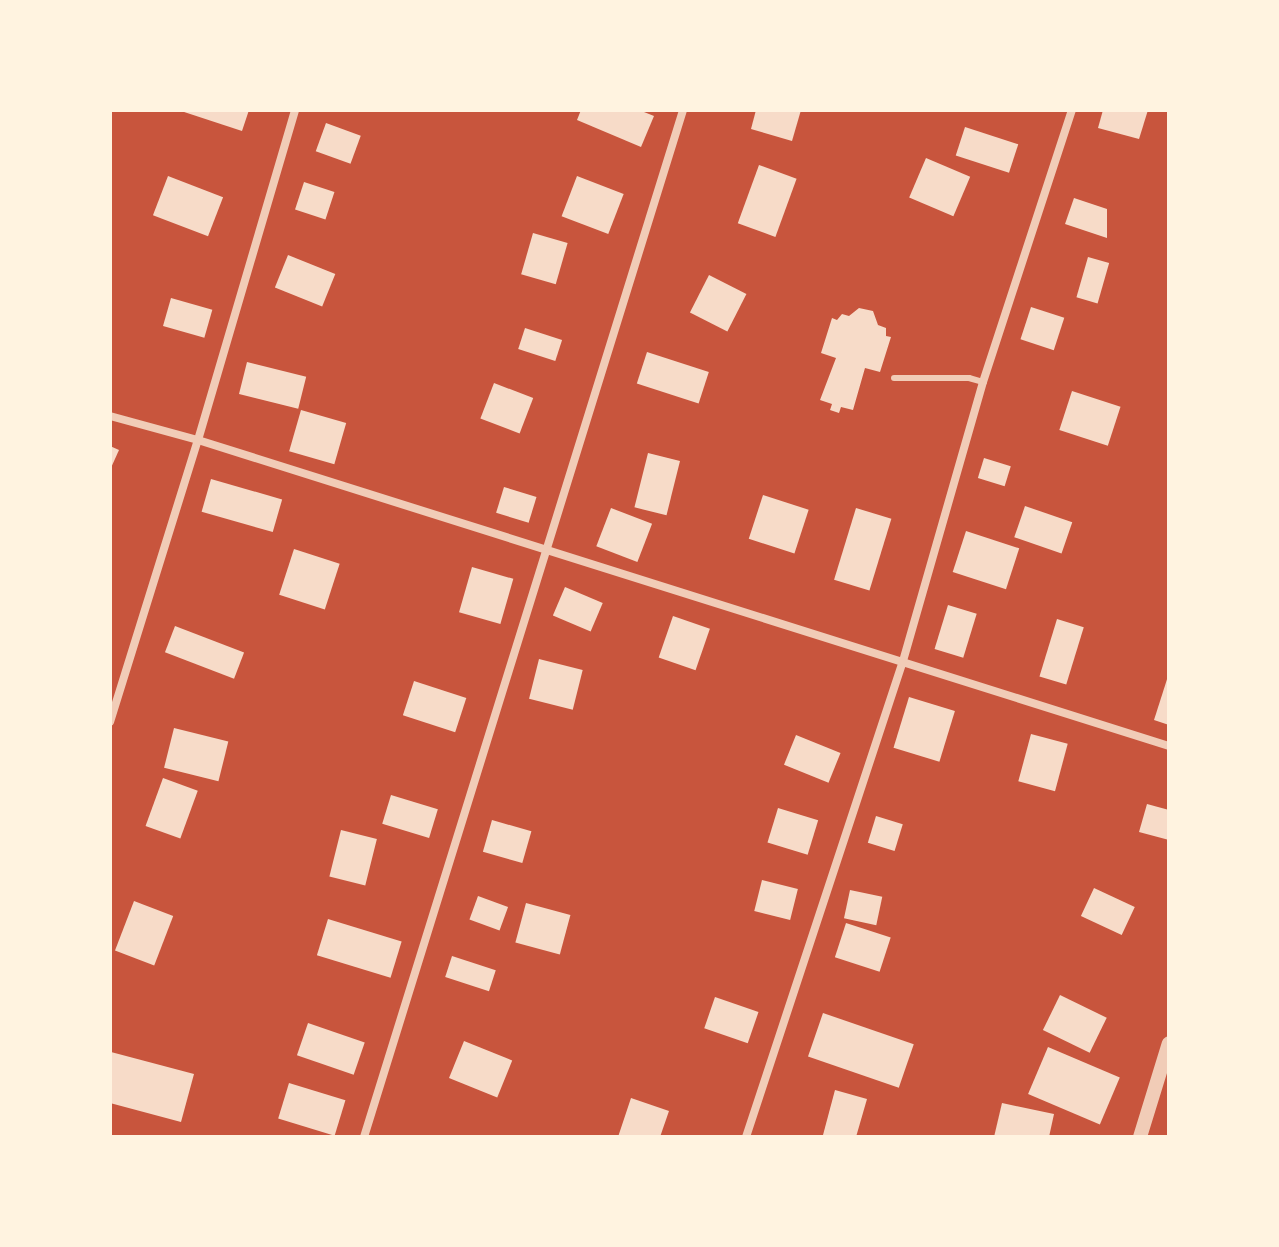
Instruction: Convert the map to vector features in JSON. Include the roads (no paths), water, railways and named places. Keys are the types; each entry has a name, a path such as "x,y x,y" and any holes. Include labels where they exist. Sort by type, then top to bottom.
{"street":[{"path":"110,722 198,440 295,110"},
{"path":"364,1137 683,110"},
{"path":"746,1137 903,661 983,382 1072,110"},
{"path":"110,416 198,440 1169,746"},
{"path":"1140,1137 1169,1043"}],"lane":[{"path":"894,378 969,378 983,382"}]}
